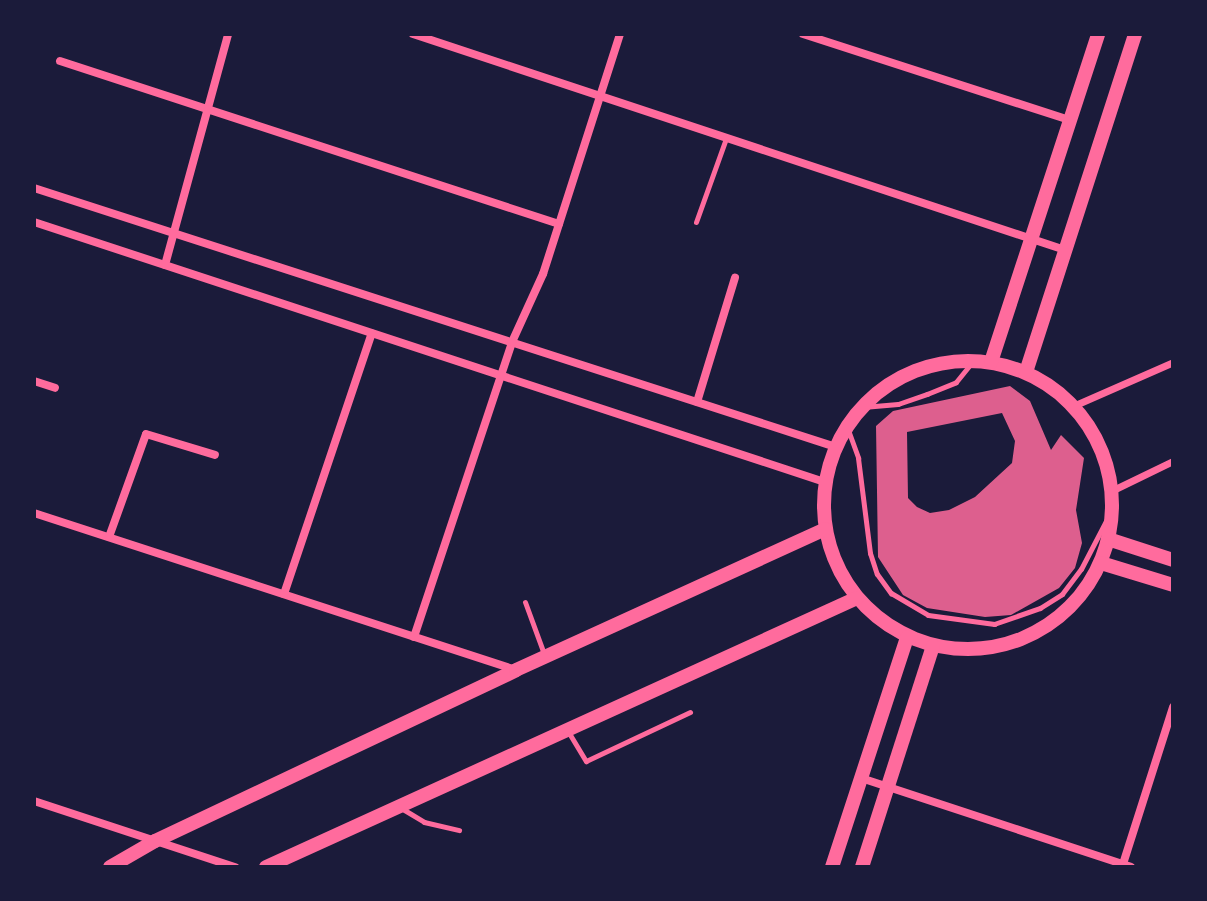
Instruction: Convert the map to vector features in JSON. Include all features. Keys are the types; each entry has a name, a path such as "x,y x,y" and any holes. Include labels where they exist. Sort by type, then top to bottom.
{"street":[{"path":"165,265 228,34"},
{"path":"413,34 725,141 1065,250"},
{"path":"414,637 512,342 559,224 620,34"},
{"path":"803,34 1069,120"},
{"path":"991,362 1098,34"},
{"path":"1026,372 1135,34"},
{"path":"60,61 559,224"},
{"path":"34,188 173,236 836,447"},
{"path":"34,222 825,482"},
{"path":"697,402 735,278"},
{"path":"284,594 372,333"},
{"path":"973,361 991,362 1026,372 1073,406 1099,445 1111,491 1108,539 1089,587 1041,630 1007,645 970,650 933,646 907,637 873,617 857,598 832,554 825,529 825,482 836,447 863,407 916,370 973,361"},
{"path":"1073,406 1173,362"},
{"path":"34,381 55,388"},
{"path":"109,537 146,434 215,455"},
{"path":"1111,491 1173,461"},
{"path":"34,513 516,670"},
{"path":"110,867 155,841 545,656 825,529"},
{"path":"1108,539 1173,560"},
{"path":"1101,563 1173,585"},
{"path":"266,867 857,598"},
{"path":"832,867 907,637"},
{"path":"862,867 933,646"},
{"path":"861,778 1127,866 1169,737 1173,707"},
{"path":"34,801 235,867"}],"lane":[{"path":"696,222 725,141"},
{"path":"863,407 898,404 956,382 973,361"},
{"path":"847,427 858,458 870,553 877,574 891,593 928,615 994,624 1040,608 1062,594 1081,569 1109,515"},
{"path":"525,602 545,656"},
{"path":"567,728 586,761 690,712"},
{"path":"398,805 424,822 459,830"}],"building":[{"path":"1010,386 1030,401 1051,450 1061,435 1084,458 1076,510 1082,543 1075,568 1059,588 1011,615 985,617 927,608 903,595 878,557 876,426 893,411","holes":["1002,413 1015,441 1012,463 975,497 949,510 930,513 908,498 907,432"]}]}
